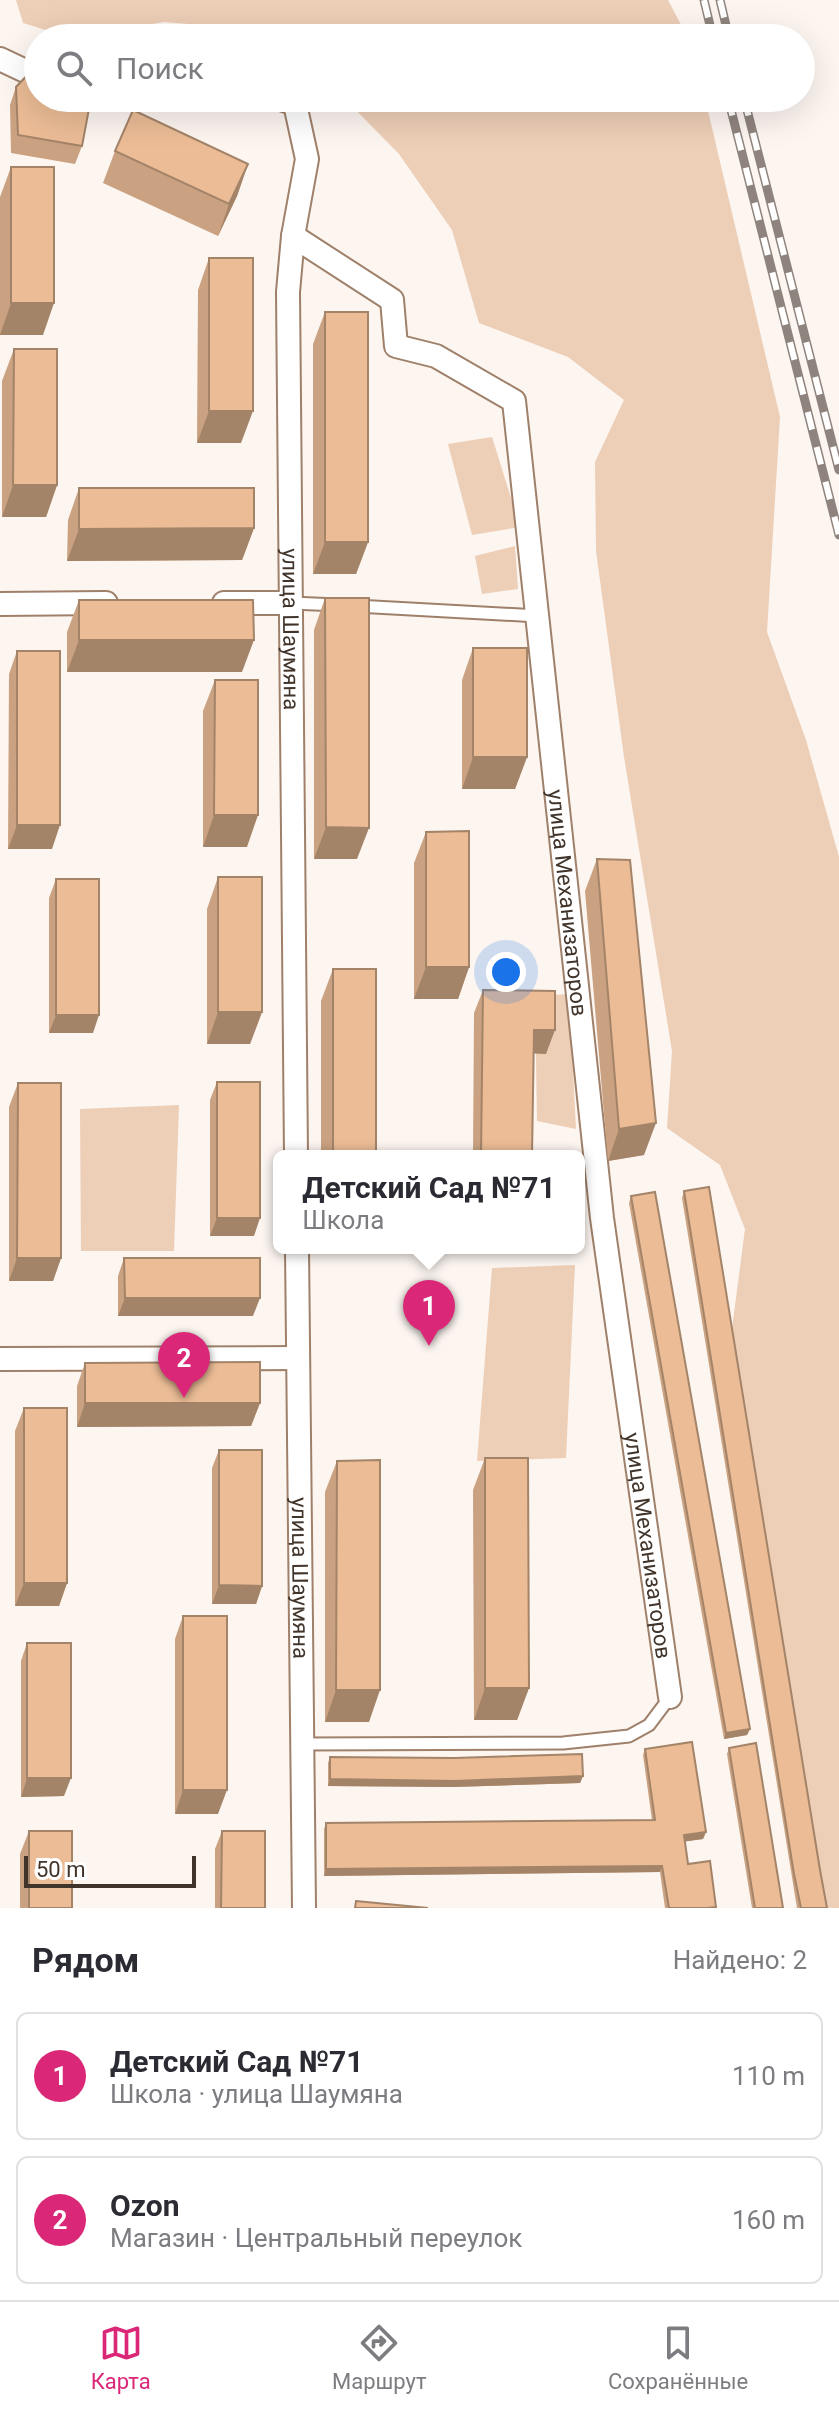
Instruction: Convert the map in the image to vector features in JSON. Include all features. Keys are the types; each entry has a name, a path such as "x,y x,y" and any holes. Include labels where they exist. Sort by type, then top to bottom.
{"street":[{"path":"0,59 24,70"},
{"name":"улица Шаумяна","path":"291,112 307,159 293,236 288,292 296,1150"},
{"name":"улица Механизаторов","path":"293,236 392,300 396,346 436,356 514,401 602,1218 670,1697"},
{"path":"0,604 123,603"},
{"path":"199,603 291,603"},
{"name":"улица Шаумяна","path":"297,1254 304,1908"},
{"path":"0,1359 298,1358"}],"lane":[{"path":"291,603 538,616"},
{"path":"302,1744 563,1743 629,1736 649,1725 670,1697"}],"shaded area":[{"path":"16,0 668,0 681,24 164,22 23,23"},
{"path":"358,112 708,112 780,417 767,632 806,740 839,857 839,1908 823,1908 730,1344 745,1229 720,1165 667,1128 672,1051 624,757 596,551 595,462 624,400 568,357 479,323 452,230 399,154"},
{"path":"492,437 520,527 472,535 448,444"},
{"path":"515,546 518,589 482,594 475,556"},
{"path":"569,994 576,1129 537,1121 535,996"},
{"path":"179,1105 174,1251 81,1251 80,1109"},
{"path":"575,1265 566,1458 477,1461 492,1268"}],"building":[{"path":"24,79 24,112 88,112 82,146 18,135 16,87"},
{"path":"132,112 137,112 248,164 229,204 115,151"},
{"path":"11,167 54,167 54,303 11,303"},
{"path":"209,258 253,258 253,411 209,411"},
{"path":"325,312 368,312 368,542 325,542"},
{"path":"14,349 57,349 57,485 13,485"},
{"path":"79,488 254,488 254,528 79,529"},
{"path":"325,598 369,598 369,828 326,827"},
{"path":"79,600 253,600 254,640 79,640"},
{"path":"473,648 527,648 527,757 473,757"},
{"path":"17,651 60,651 60,825 17,825"},
{"path":"215,680 258,680 258,815 214,815"},
{"path":"469,831 469,967 426,967 426,832"},
{"path":"597,859 630,860 656,1123 619,1129"},
{"path":"218,877 262,877 262,1012 218,1012"},
{"path":"56,879 99,879 99,1015 56,1015"},
{"path":"333,969 376,969 376,1150 333,1150"},
{"path":"483,990 555,991 555,1030 534,1030 532,1150 481,1150"},
{"path":"217,1082 260,1082 260,1218 217,1218"},
{"path":"18,1083 61,1083 61,1258 17,1258"},
{"path":"709,1187 827,1908 801,1908 794,1874 684,1191"},
{"path":"655,1192 750,1729 726,1733 631,1196"},
{"path":"124,1258 260,1258 260,1298 125,1298"},
{"path":"260,1362 260,1403 85,1403 85,1363"},
{"path":"24,1408 67,1408 67,1583 24,1583"},
{"path":"219,1450 262,1450 262,1586 219,1585"},
{"path":"485,1458 528,1458 529,1688 485,1688"},
{"path":"380,1460 380,1690 336,1690 337,1461"},
{"path":"183,1616 227,1616 227,1790 183,1790"},
{"path":"27,1643 71,1643 71,1778 27,1778"},
{"path":"692,1742 706,1832 684,1835 688,1864 710,1861 716,1907 669,1908 662,1866 326,1869 326,1823 655,1820 645,1749"},
{"path":"756,1743 783,1908 755,1908 729,1748"},
{"path":"582,1754 583,1776 454,1781 330,1779 330,1757 454,1758"},
{"path":"29,1831 72,1831 72,1908 29,1908"},
{"path":"222,1831 265,1831 265,1908 221,1908"},
{"path":"356,1901 428,1908 355,1908"}],"railway":[{"path":"704,0 710,24"},
{"path":"720,0 726,24"},
{"path":"732,112 839,535"},
{"path":"748,112 839,470"}],"place":[{"name":"Детский Сад №71","path":"429,1346"},
{"name":"Ozon","path":"184,1398"}]}
